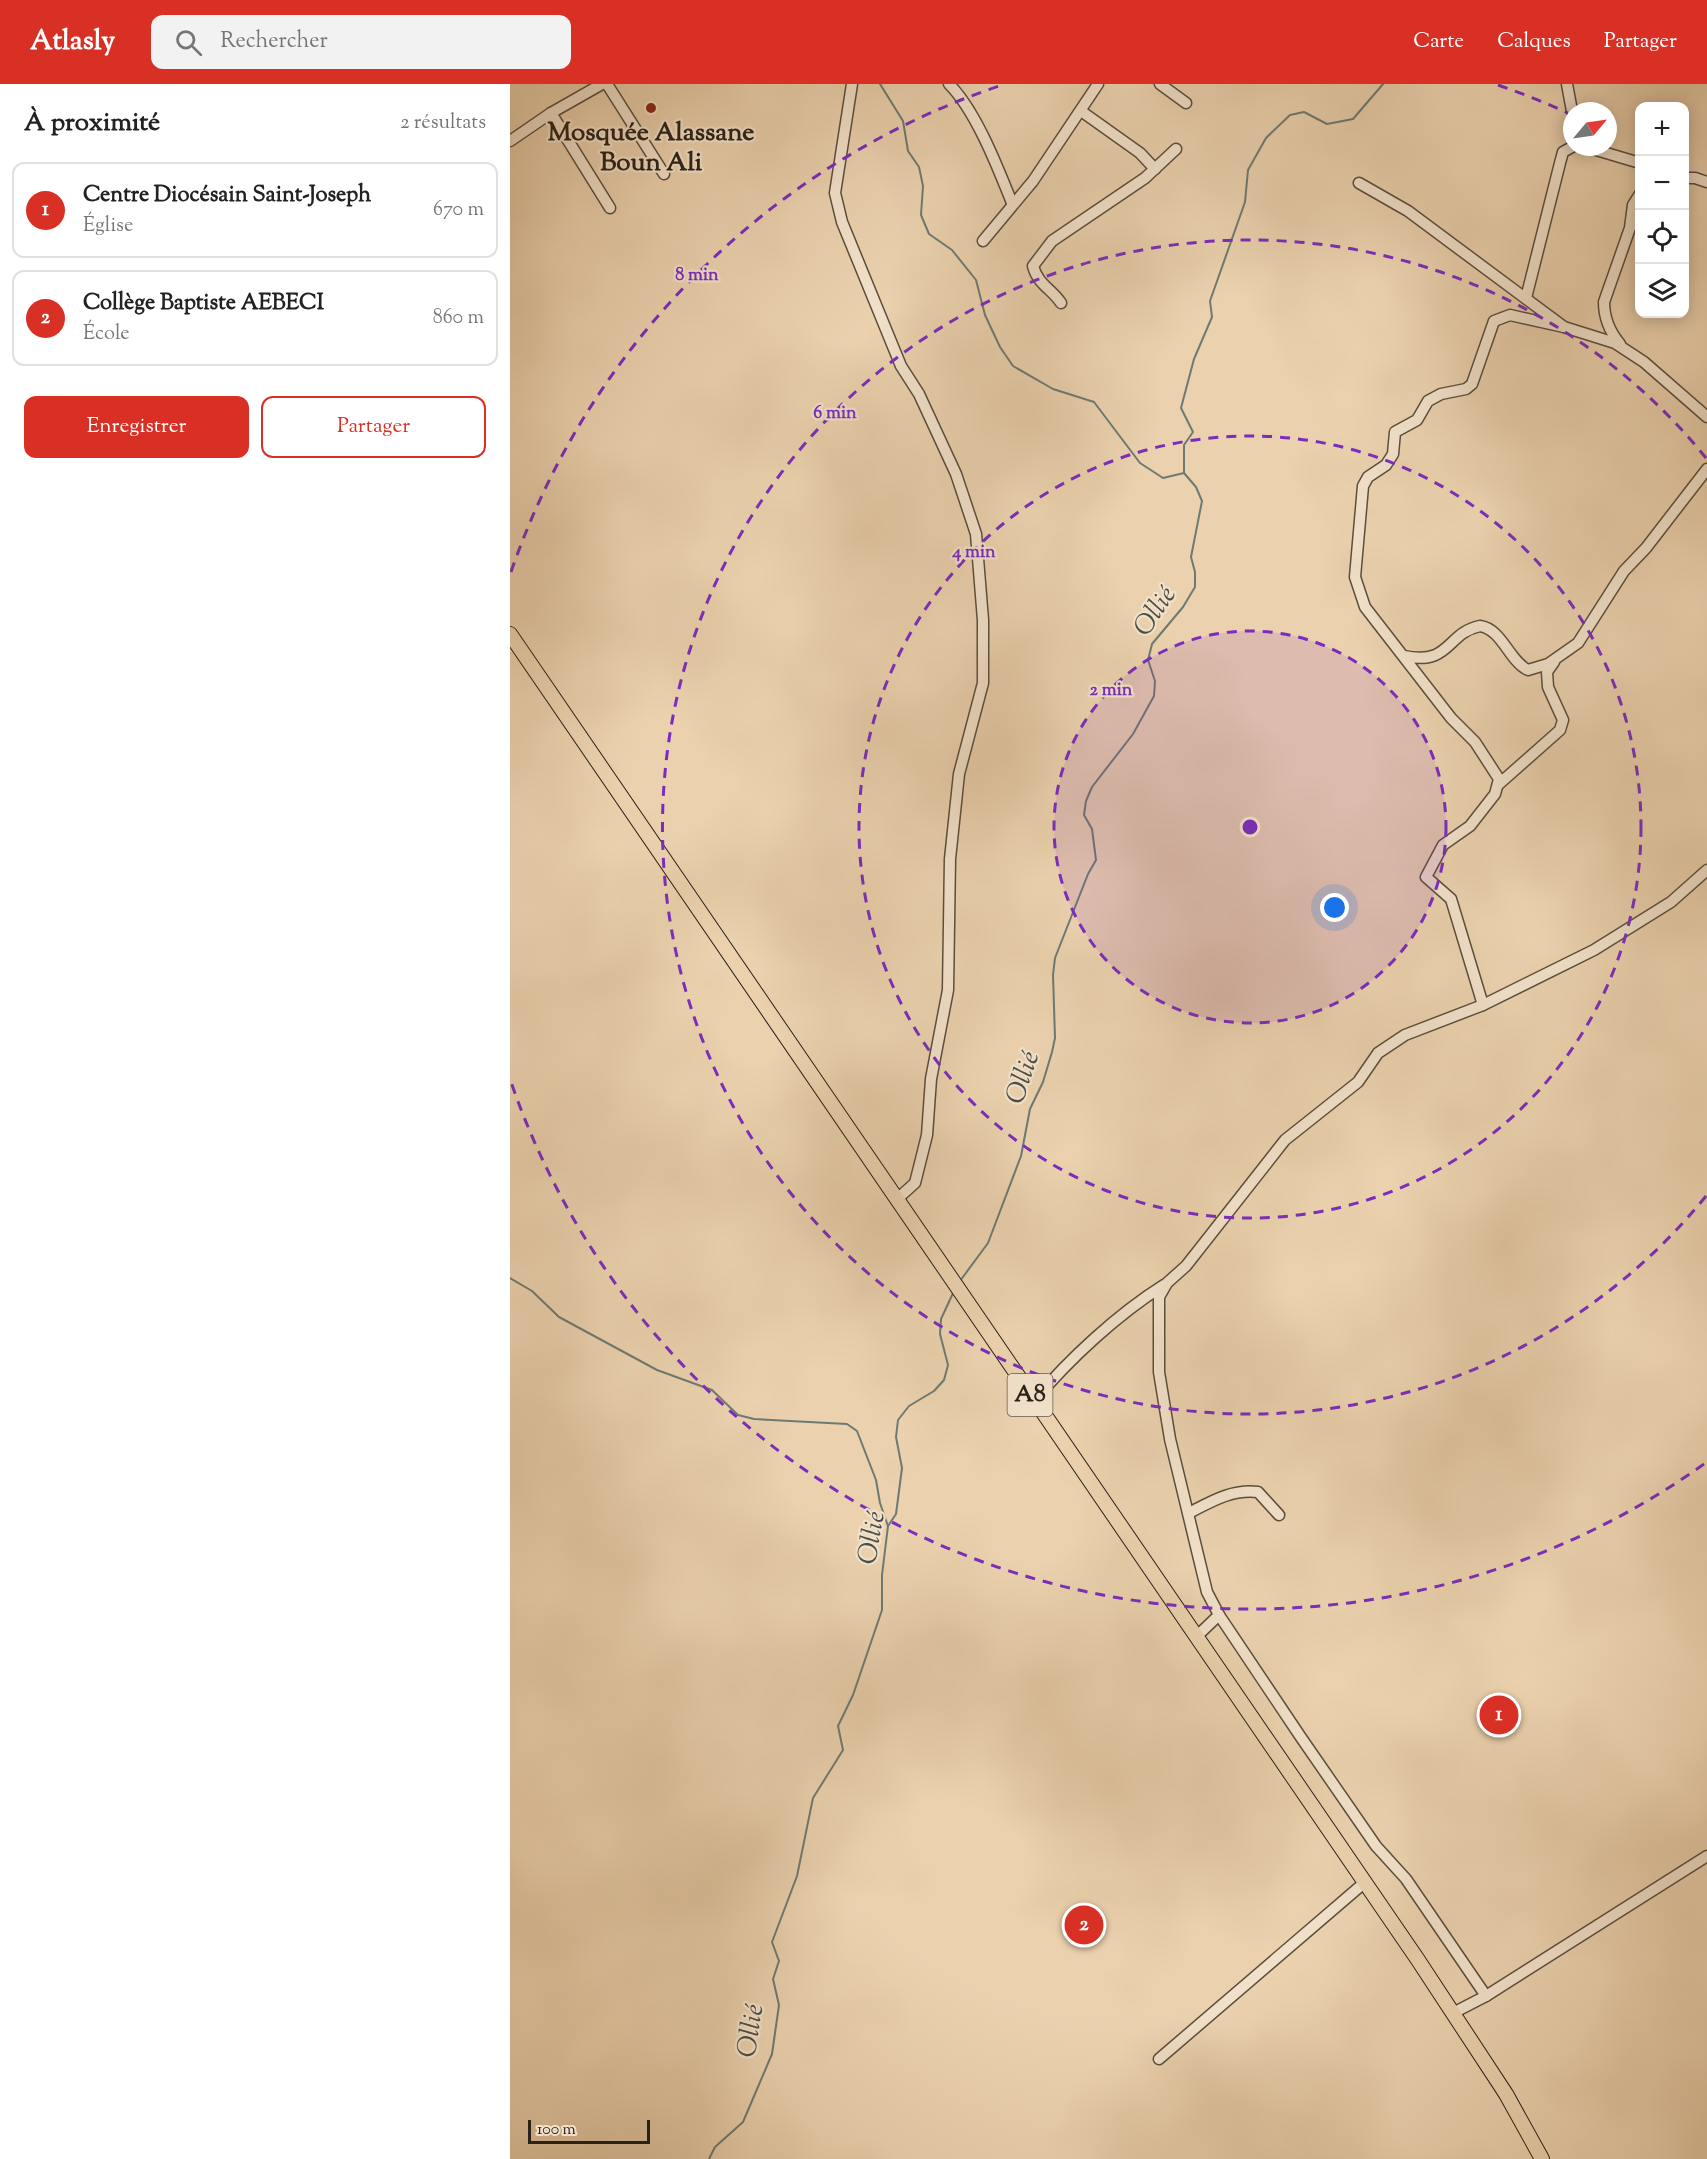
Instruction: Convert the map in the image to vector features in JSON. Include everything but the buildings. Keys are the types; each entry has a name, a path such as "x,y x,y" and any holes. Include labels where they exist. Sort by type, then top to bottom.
{"main road":[{"name":"A8","path":"510,634 1453,2013 1506,2094 1542,2159"}],"street":[{"path":"510,141 551,113 602,84"},
{"path":"607,84 664,174"},
{"path":"852,84 836,193 842,222 900,366 942,440 959,483 976,534 982,620 983,683 959,774 950,859 948,990 931,1079 927,1135 915,1184 896,1200"},
{"path":"949,84 960,95 976,123 1012,203"},
{"path":"983,241 1012,203 1033,181 1098,84"},
{"path":"1160,84 1186,103"},
{"path":"1567,84 1570,102"},
{"path":"1081,111 1140,153 1155,169"},
{"path":"551,113 610,208"},
{"path":"1061,303 1054,292 1042,286 1033,266 1053,241 1155,169 1176,149"},
{"path":"1526,298 1563,152"},
{"path":"1616,156 1635,162"},
{"path":"1689,178 1707,182"},
{"path":"1359,183 1408,210 1564,327"},
{"path":"1624,349 1611,333 1604,315 1604,302 1635,209"},
{"path":"1499,784 1495,769 1475,742 1451,718 1365,607 1354,577 1364,486 1368,477 1386,465 1393,454 1395,432 1417,420 1428,401 1472,384 1494,321 1510,315 1588,333 1624,349 1644,362 1707,417"},
{"path":"1404,656 1417,659 1440,654 1465,632 1480,626 1494,633 1521,667 1528,670 1538,669 1578,643 1624,571 1646,548 1707,469"},
{"path":"1483,1005 1451,899 1426,877 1443,845 1470,826 1495,795 1499,784 1560,730 1563,720 1548,687 1547,672 1560,655"},
{"path":"1034,1401 1056,1375 1143,1298 1167,1283 1186,1266 1285,1140 1358,1082 1378,1053 1405,1035 1483,1005 1594,950 1671,902 1707,870"},
{"path":"1167,1283 1159,1296 1159,1372 1170,1439 1207,1592 1219,1615 1370,1837 1406,1879 1486,1996"},
{"path":"1189,1513 1241,1490 1258,1492 1279,1515"},
{"path":"1196,1637 1219,1615"},
{"path":"1453,2013 1486,1996 1707,1856"},
{"path":"1159,2058 1364,1882"}],"waterway":[{"path":"880,84 903,121 908,151 919,167 923,186 921,215 929,234 952,250 976,280 985,315 1000,347 1013,366 1053,389 1094,402 1140,463 1163,478 1184,473"},
{"name":"Ollié","path":"960,1281 988,1243 1021,1156 1030,1109 1043,1082 1052,1052 1055,1038 1053,975 1055,958 1088,874 1096,860 1092,829 1084,815 1086,801 1092,787 1133,734 1154,696 1155,681 1148,660 1152,644 1183,607 1195,587 1195,572 1191,557 1202,501 1196,487 1184,473 1184,445 1193,432 1181,408 1194,359 1212,317 1210,301 1245,202 1248,170 1266,138 1290,115 1304,112 1327,124 1353,119 1383,84"},
{"path":"510,1278 532,1291 559,1317 657,1370 712,1390 738,1415 754,1419 847,1424 857,1431 876,1480 880,1503 888,1526"},
{"name":"Ollié","path":"709,2159 715,2147 743,2122 772,2054 779,2005 773,1979 779,1961 772,1942 797,1876 813,1798 843,1750 838,1726 853,1695 882,1610 882,1575 888,1526 896,1514 902,1468 896,1437 898,1420 909,1406 934,1391 944,1380 948,1365 940,1334 941,1319 954,1291"}],"place":[{"name":"Mosquée Alassane Boun Ali","path":"651,108"},
{"name":"Centre Diocésain Saint-Joseph","path":"1499,1715"},
{"name":"Collège Baptiste AEBECI","path":"1084,1925"}]}
